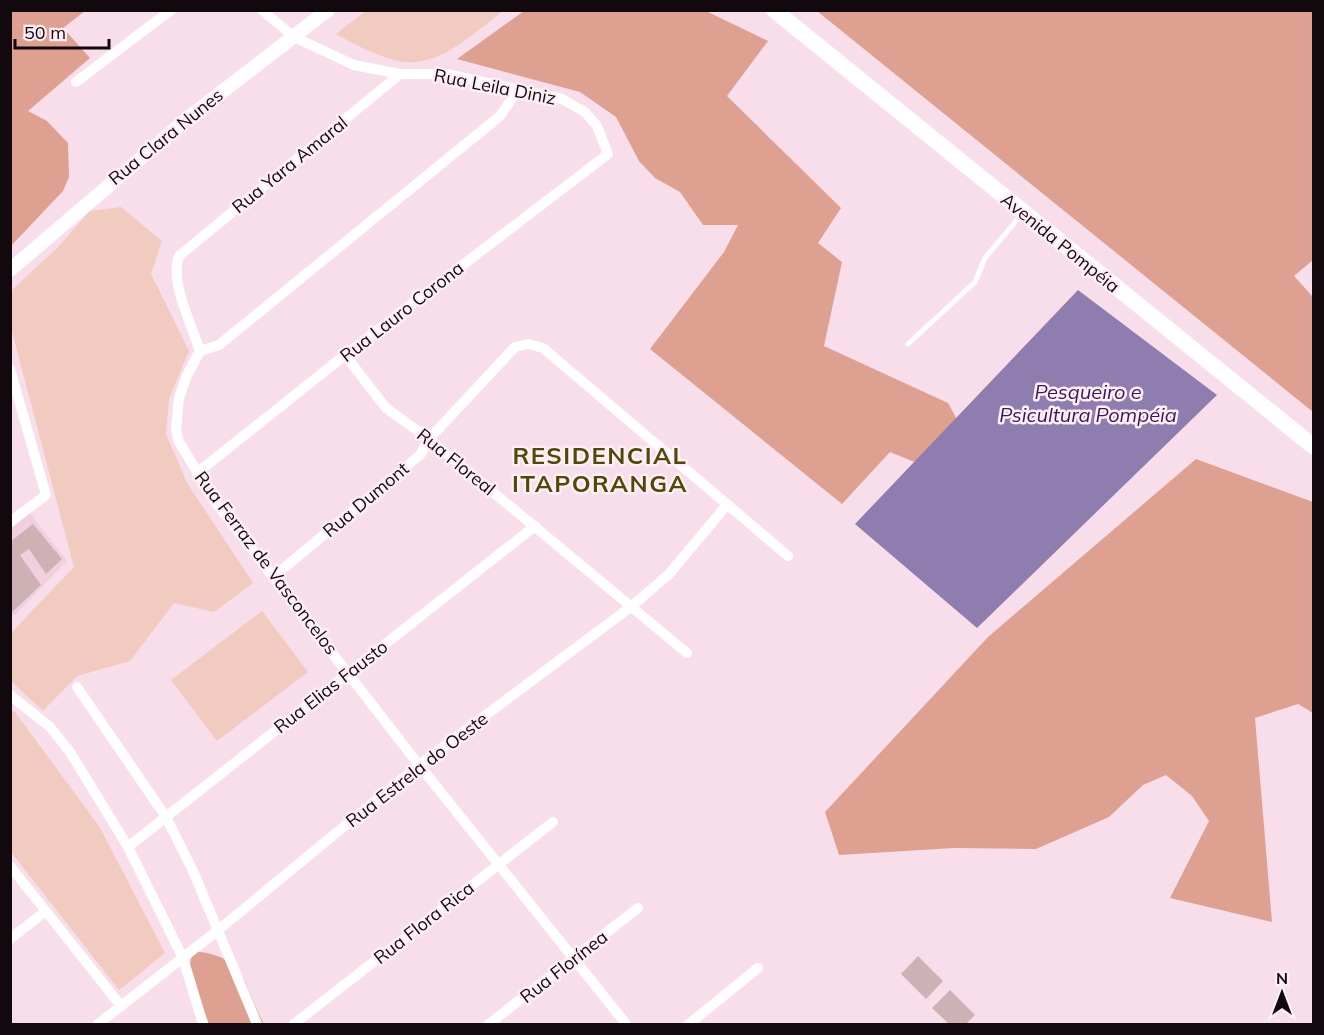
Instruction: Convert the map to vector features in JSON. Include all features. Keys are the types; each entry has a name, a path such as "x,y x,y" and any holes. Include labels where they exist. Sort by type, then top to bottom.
{"main road":[{"name":"Avenida Pompéia","path":"763,10 807,38"},
{"name":"Avenida Pompéia","path":"774,10 1314,447"}],"street":[{"path":"76,82 171,10"},
{"name":"Rua Leila Diniz","path":"262,10 294,37 354,65 400,74 446,74 562,99 585,112 597,126 608,154"},
{"name":"Rua Clara Nunes","path":"10,270 188,118 328,10"},
{"name":"Rua Yara Amaral","path":"200,351 177,280 175,264 179,256 400,74"},
{"path":"200,351 219,345 500,116 517,91"},
{"name":"Rua Lauro Corona","path":"197,473 345,355 608,154"},
{"name":"Rua Dumont","path":"273,577 420,455 429,439 515,347 528,344 543,348 726,506"},
{"name":"Rua Ferraz de Vasconcelos","path":"200,351 187,375 179,398 176,429 178,440 215,502 349,672 418,765 500,864 626,1024"},
{"name":"Rua Floreal","path":"345,355 386,408 429,439 687,653"},
{"path":"10,369 14,399 46,495 10,522"},
{"path":"726,506 788,556"},
{"name":"Rua Estrela do Oeste","path":"98,1024 217,931 418,765 632,606 669,574 726,506"},
{"name":"Rua Elias Fausto","path":"128,847 535,526"},
{"path":"77,687 166,817 193,871 257,1024"},
{"path":"10,695 51,727 70,752 128,847 183,958 203,1024"},
{"name":"Rua Flora Rica","path":"294,1024 553,822"},
{"path":"10,866 122,1006"},
{"name":"Rua Florínea","path":"489,1024 638,908"},
{"path":"10,939 46,910"},
{"path":"689,1024 758,968"}],"lane":[{"path":"908,344 975,282 984,258 1023,213"}],"shaded area":[{"path":"11,10 85,11 63,28 90,58 28,111 47,121 68,143 69,177 63,191 11,246"},
{"path":"366,11 503,11 451,50 427,60 406,62 374,53 336,34"},
{"path":"524,11 706,11 768,41 727,96 841,208 818,243 842,262 824,346 948,403 975,452 963,482 890,452 842,504 650,349 724,252 738,225 703,225 680,192 655,178 639,161 616,117 580,92 457,59"},
{"path":"817,11 1313,11 1313,260 1294,276 1313,297 1313,412"},
{"path":"121,207 162,241 151,274 189,351 169,399 166,434 187,483 253,583 214,612 174,603 130,661 77,676 43,711 11,681 11,633 74,567 11,328 11,291 58,247 90,211"},
{"path":"1196,459 1313,502 1313,713 1298,704 1255,718 1272,922 1170,898 1209,821 1192,796 1166,775 1143,785 1109,817 1036,849 954,848 839,855 825,812 988,637"},
{"path":"30,513 67,561 11,619 11,529"},
{"path":"262,611 308,672 217,741 171,680"},
{"path":"14,711 99,826 165,953 119,990 11,852 10,713"},
{"path":"193,951 211,954 234,966 241,974 264,1024 209,1024 188,971"}],"water":[{"name":"Pesqueiro e Psicultura Pompéia","path":"1078,290 1217,395 977,628 855,524"}],"building":[{"path":"33,524 62,559 46,574 29,549 20,555 41,585 10,614 10,542"},
{"path":"918,956 943,981 926,999 901,974"},
{"path":"950,990 975,1015 966,1024 949,1024 932,1008"}],"district":[{"name":"RESIDENCIAL ITAPORANGA","path":"600,470"}]}
